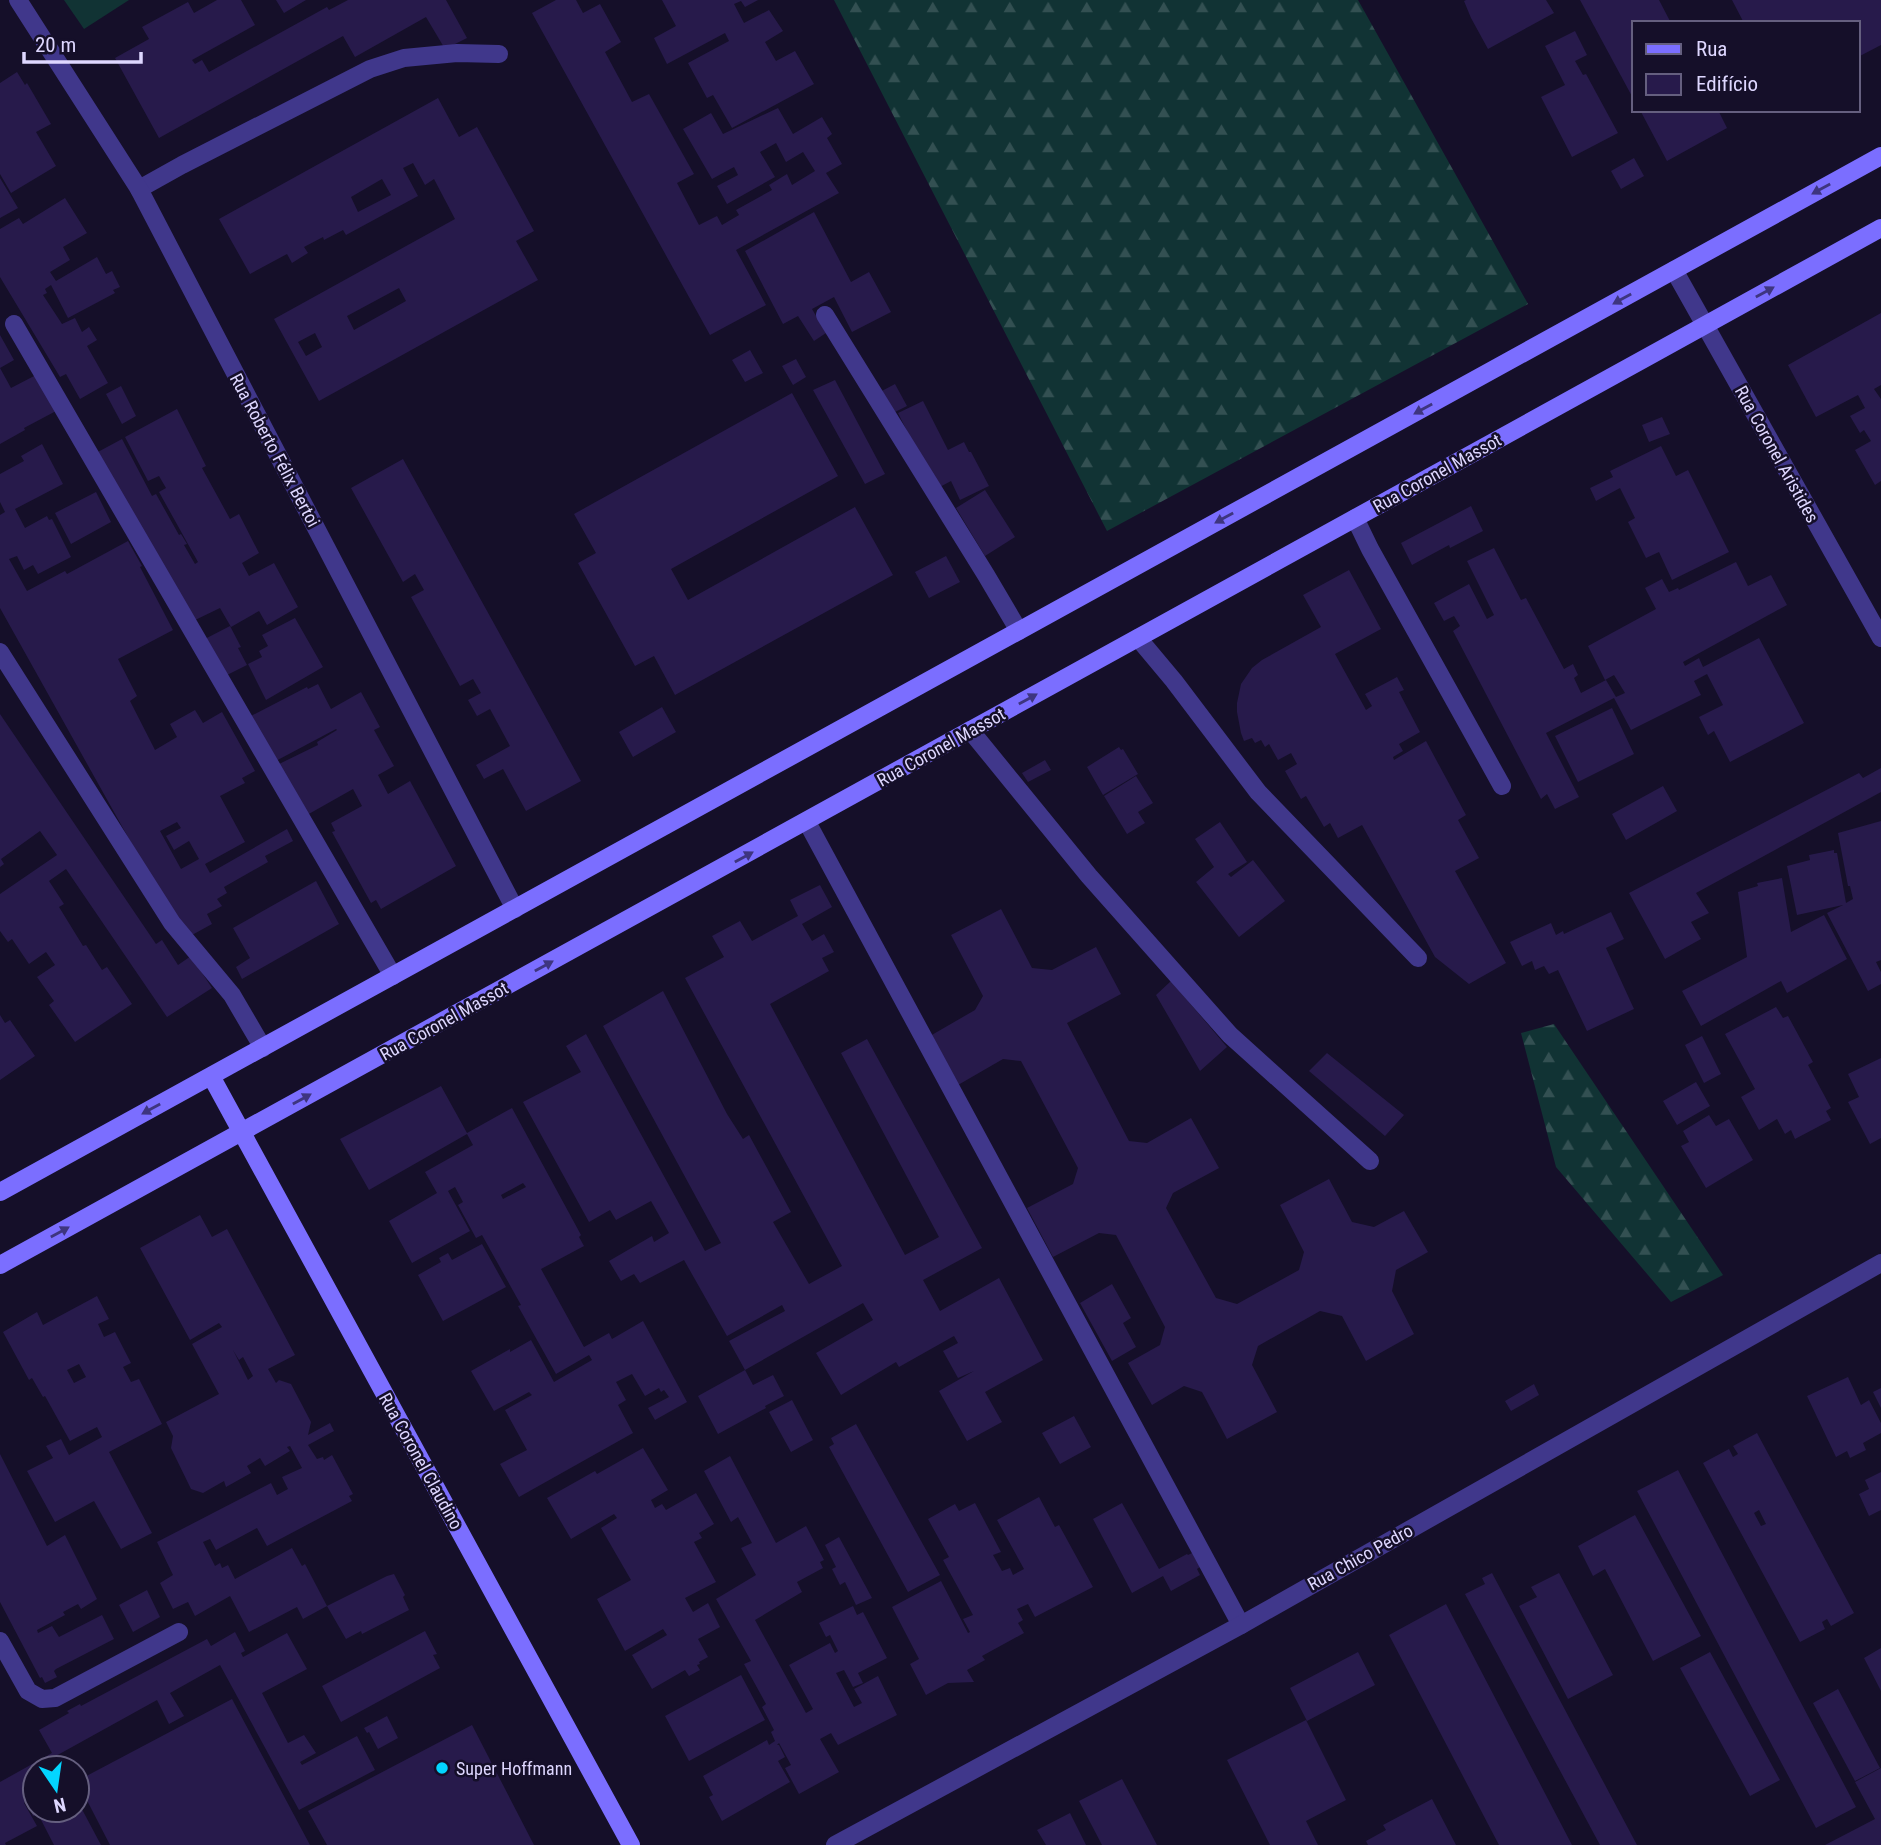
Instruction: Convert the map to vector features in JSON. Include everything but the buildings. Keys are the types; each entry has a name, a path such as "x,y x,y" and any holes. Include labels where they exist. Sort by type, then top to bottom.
{"street":[{"name":"Rua Roberto Félix Bertoi","path":"18,0 139,189 515,909"},
{"path":"139,189 370,69 404,58 457,52 499,54"},
{"path":"0,1192 1881,156"},
{"name":"Rua Coronel Massot","path":"0,1265 1881,228"},
{"name":"Rua Coronel Aristides","path":"1674,270 1881,638"},
{"path":"825,315 1019,631"},
{"path":"14,324 393,976"},
{"path":"1355,517 1370,549 1502,786"},
{"path":"1138,638 1258,792 1418,958"},
{"path":"0,652 172,923 232,995 263,1048"},
{"path":"970,730 1088,876 1230,1035 1370,1161"},
{"path":"807,822 1241,1625"},
{"name":"Rua Coronel Claudino","path":"211,1076 631,1845"},
{"name":"Rua Chico Pedro","path":"835,1845 1241,1625 1881,1263"},
{"path":"0,1641 28,1690 42,1699 55,1698 179,1632"}],"green space":[{"path":"64,0 129,0 84,29"},
{"path":"834,0 1358,0 1528,304 1107,531"},
{"path":"1554,1024 1723,1275 1671,1302 1556,1167 1521,1033"}],"place":[{"name":"Super Hoffmann","path":"442,1768"}]}
